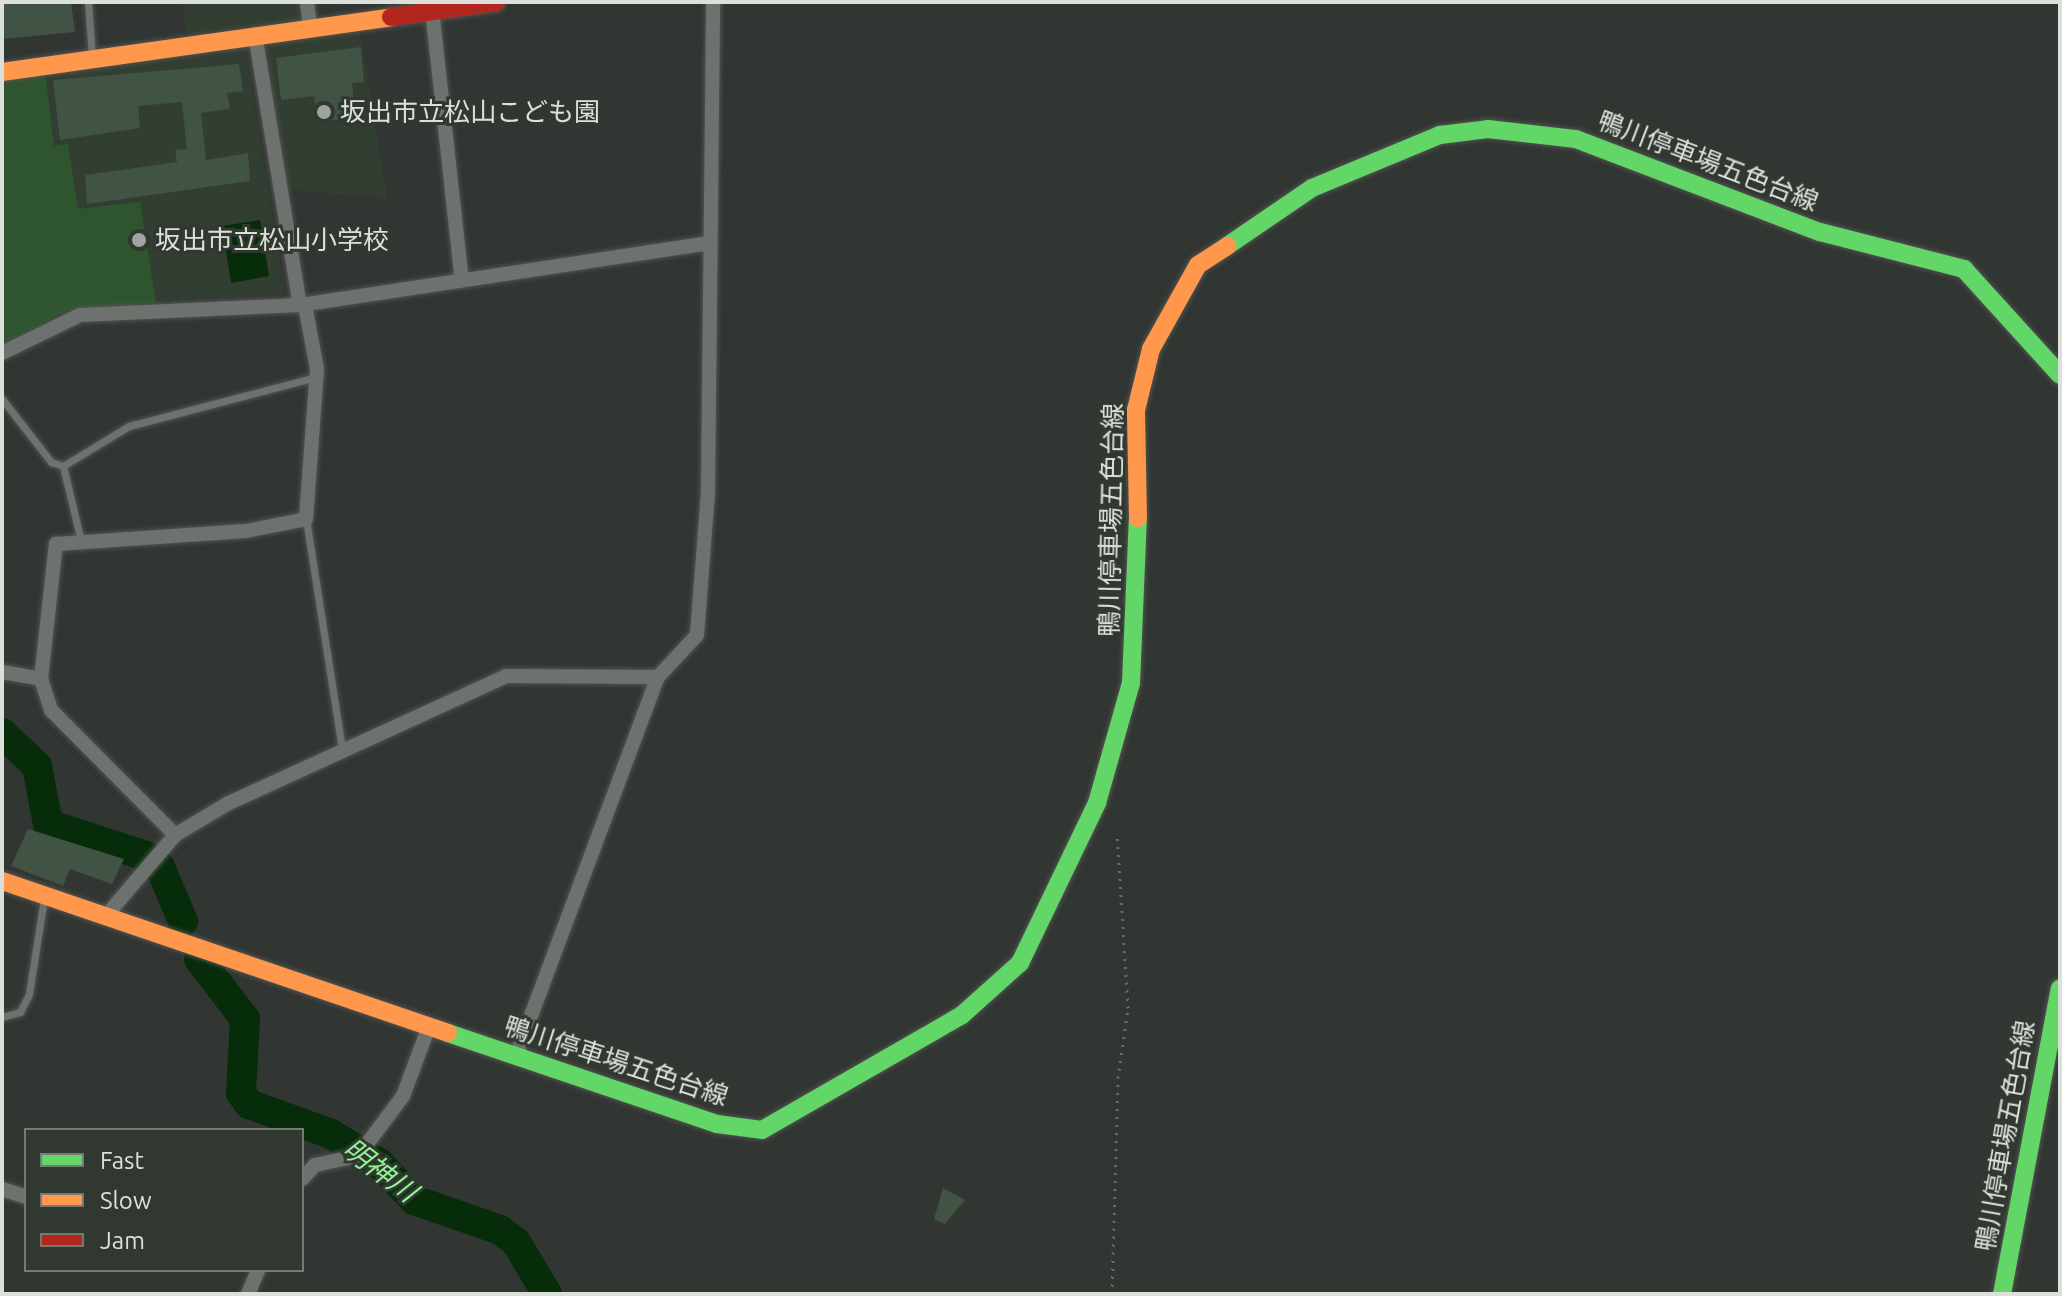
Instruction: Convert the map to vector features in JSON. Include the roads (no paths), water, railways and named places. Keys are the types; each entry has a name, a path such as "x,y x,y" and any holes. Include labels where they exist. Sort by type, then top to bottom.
{"main road":[{"path":"2,72 92,56 496,2"},
{"name":"鴨川停車場五色台線","path":"2,881 717,1124 762,1130 835,1092 1003,984 1047,913 1117,744 1139,623 1136,410 1151,349 1179,289 1198,265 1253,222 1373,157 1488,129 1576,139 1820,232 1964,269 2060,375"},
{"name":"鴨川停車場五色台線","path":"2002,1294 2060,988"}],"street":[{"path":"307,2 310,27"},
{"path":"516,1056 658,677 697,635 701,619 713,2"},
{"path":"432,10 462,280"},
{"path":"175,835 51,710 41,679 50,551 81,542 246,531 306,519 316,377 255,34"},
{"path":"2,353 38,329 80,315 303,305 709,243"},
{"path":"2,672 41,679"},
{"path":"105,917 175,835 343,751 506,676 658,677"},
{"path":"304,1177 315,1165 357,1156 367,1144 403,1096 429,1026"},
{"path":"2,1189 24,1196"},
{"path":"248,1294 257,1272"}],"lane":[{"path":"88,2 92,56"},
{"path":"2,399 51,462 63,466 129,426 316,377"},
{"path":"63,466 81,542"},
{"path":"306,519 343,751"},
{"path":"2,1017 20,1012 29,994 45,896"}],"waterway":[{"name":"明神川","path":"2,733 37,766 48,824 146,856 160,867 183,921"},
{"name":"明神川","path":"199,959 245,1019 241,1093 249,1104 331,1134 379,1163 414,1200 500,1230 516,1242 547,1294"}],"place":[{"name":"坂出市立松山こども園","path":"324,112"},
{"name":"坂出市立松山小学校","path":"139,240"}]}
